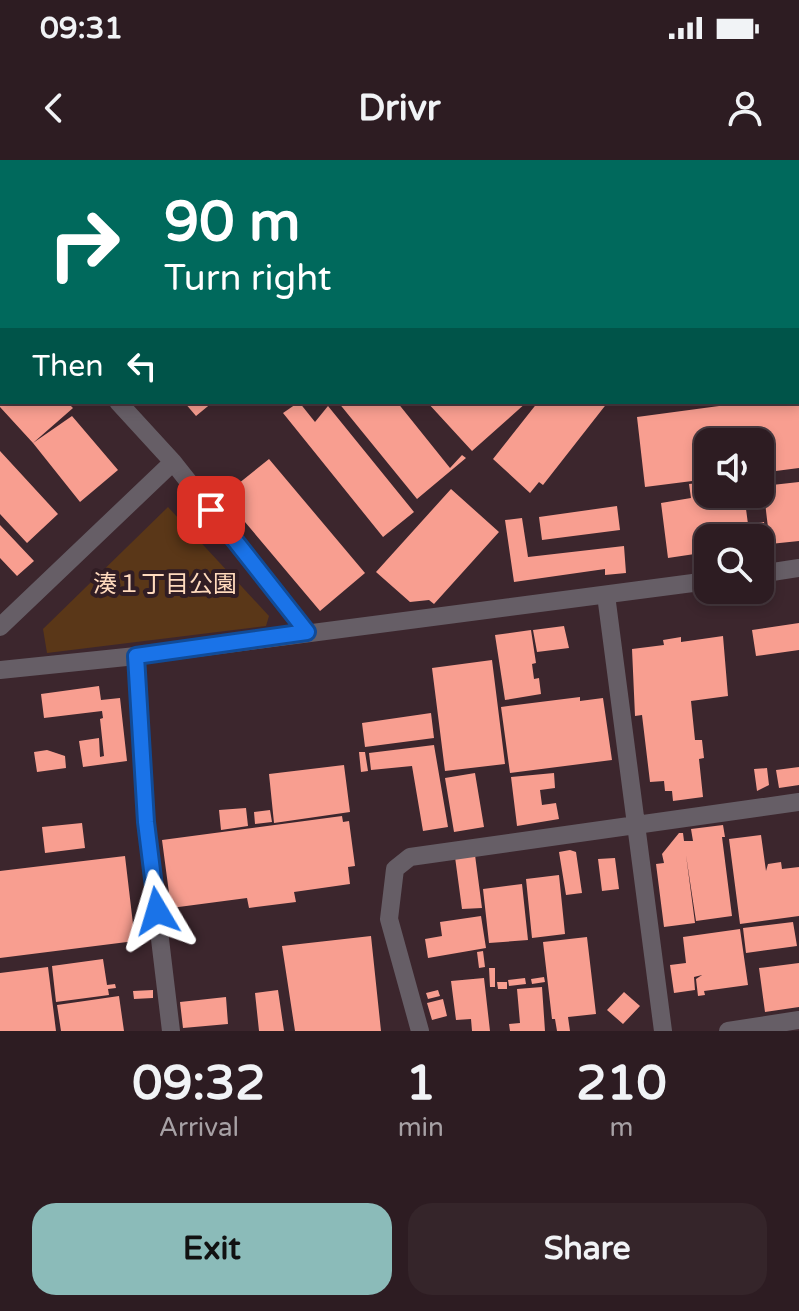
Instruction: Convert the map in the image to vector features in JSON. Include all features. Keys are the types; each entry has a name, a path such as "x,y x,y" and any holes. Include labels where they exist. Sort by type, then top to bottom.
{"street":[{"path":"120,404 173,462 307,632"},
{"path":"0,627 173,462"},
{"path":"774,572 799,568"},
{"path":"0,672 694,583"},
{"path":"606,595 663,1031"},
{"path":"136,656 146,822 171,1031"},
{"path":"420,1031 389,919 395,869 410,857 427,852 799,802"},
{"path":"728,1031 799,1020"}],"green space":[{"name":"湊１丁目公園","path":"168,507 269,616 266,626 47,653 43,629"}],"building":[{"path":"0,404 69,404 73,408 33,443"},
{"path":"186,404 211,404 196,416"},
{"path":"301,404 315,422 328,406 414,512 383,537 283,413"},
{"path":"340,404 399,404 450,468 462,455 466,458 417,499"},
{"path":"429,404 525,404 472,451"},
{"path":"536,404 606,404 543,485 539,482 530,493 493,459"},
{"path":"734,404 799,404 799,468 774,471 774,428 694,428 694,481 645,487 637,417"},
{"path":"72,416 118,470 80,502 33,443"},
{"path":"0,451 58,514 27,543 0,514"},
{"path":"269,459 365,573 320,611 223,496"},
{"path":"799,482 799,541 774,544 774,524 768,524 766,508 774,508 774,485"},
{"path":"694,483 694,508 746,508 748,524 694,524 694,554 668,558 661,503 691,498 689,484"},
{"path":"451,489 499,532 434,604 429,600 410,602 376,572"},
{"path":"617,506 620,530 542,540 539,517"},
{"path":"522,518 528,557 624,546 626,573 605,575 605,569 514,582 505,520"},
{"path":"0,525 34,561 17,576 0,558"},
{"path":"799,623 799,650 756,656 752,630"},
{"path":"564,626 569,648 537,652 533,630"},
{"path":"531,630 536,663 532,664 534,679 539,678 541,694 505,700 495,635"},
{"path":"723,636 728,696 691,701 695,740 702,740 704,758 699,759 703,797 673,801 672,791 665,791 664,781 650,782 642,715 635,716 632,649 664,645 663,640 681,637 681,642"},
{"path":"492,660 505,764 445,771 432,668"},
{"path":"99,686 101,700 120,698 127,761 83,767 79,741 99,738 100,757 104,756 102,711 44,718 41,694"},
{"path":"580,697 580,701 603,698 612,760 510,773 501,707"},
{"path":"431,713 434,738 365,747 362,723"},
{"path":"434,745 448,827 423,831 412,766 371,770 369,753"},
{"path":"47,750 65,756 66,768 37,772 34,752"},
{"path":"359,752 365,752 368,771 361,772"},
{"path":"344,765 350,812 274,823 269,774"},
{"path":"799,767 799,785 779,788 776,770"},
{"path":"767,768 769,785 757,791 754,769"},
{"path":"475,773 484,827 454,832 445,778"},
{"path":"554,773 555,788 540,790 542,805 556,803 559,819 517,826 511,777"},
{"path":"246,808 248,826 221,830 219,810"},
{"path":"270,810 272,822 255,824 254,812"},
{"path":"342,816 343,822 349,821 355,866 348,867 350,884 294,892 296,902 249,908 247,898 171,908 162,840"},
{"path":"82,823 85,848 45,853 42,827"},
{"path":"723,825 732,916 696,921 686,855 695,923 664,927 656,864 664,863 662,854 679,833 683,833 684,841 693,841 691,829"},
{"path":"761,835 766,871 768,864 781,862 782,869 799,867 799,916 740,924 729,839"},
{"path":"559,852 576,852 582,893 566,895"},
{"path":"475,855 482,908 462,909 455,857"},
{"path":"125,856 135,941 0,958 0,871"},
{"path":"615,858 619,889 602,891 598,859"},
{"path":"559,875 565,934 532,938 526,879"},
{"path":"522,884 528,940 489,943 483,889"},
{"path":"481,916 486,948 428,958 425,939 442,936 440,922"},
{"path":"793,922 797,946 746,953 743,928"},
{"path":"740,929 748,985 704,991 705,995 698,996 696,979 702,975 694,977 695,990 674,993 670,965 686,963 683,937"},
{"path":"371,936 381,1031 295,1031 282,946"},
{"path":"587,937 596,1014 568,1017 570,1031 557,1031 555,1019 552,1019 543,942"},
{"path":"483,951 485,967 479,968 477,952"},
{"path":"103,959 107,985 115,984 116,988 108,989 109,995 56,1002 52,966"},
{"path":"799,963 799,1007 765,1012 759,968"},
{"path":"48,967 56,1031 0,1031 0,973"},
{"path":"489,968 495,968 495,987 490,987"},
{"path":"544,977 545,982 532,984 531,979"},
{"path":"484,978 490,1031 472,1031 471,1019 456,1020 451,981"},
{"path":"525,978 526,984 509,986 508,980"},
{"path":"497,982 507,982 507,989 498,989"},
{"path":"542,987 545,1031 510,1031 509,1024 520,1023 517,989"},
{"path":"153,990 153,998 134,999 133,991"},
{"path":"278,990 284,1031 259,1031 255,993"},
{"path":"438,990 440,996 428,999 426,993"},
{"path":"624,992 640,1006 623,1024 607,1010"},
{"path":"119,996 124,1031 61,1031 57,1005"},
{"path":"226,997 228,1024 183,1028 180,1002"},
{"path":"443,999 447,1016 432,1020 427,1003"}],"route":[{"path":"157,911 146,822 136,656 307,632 211,510"}]}
